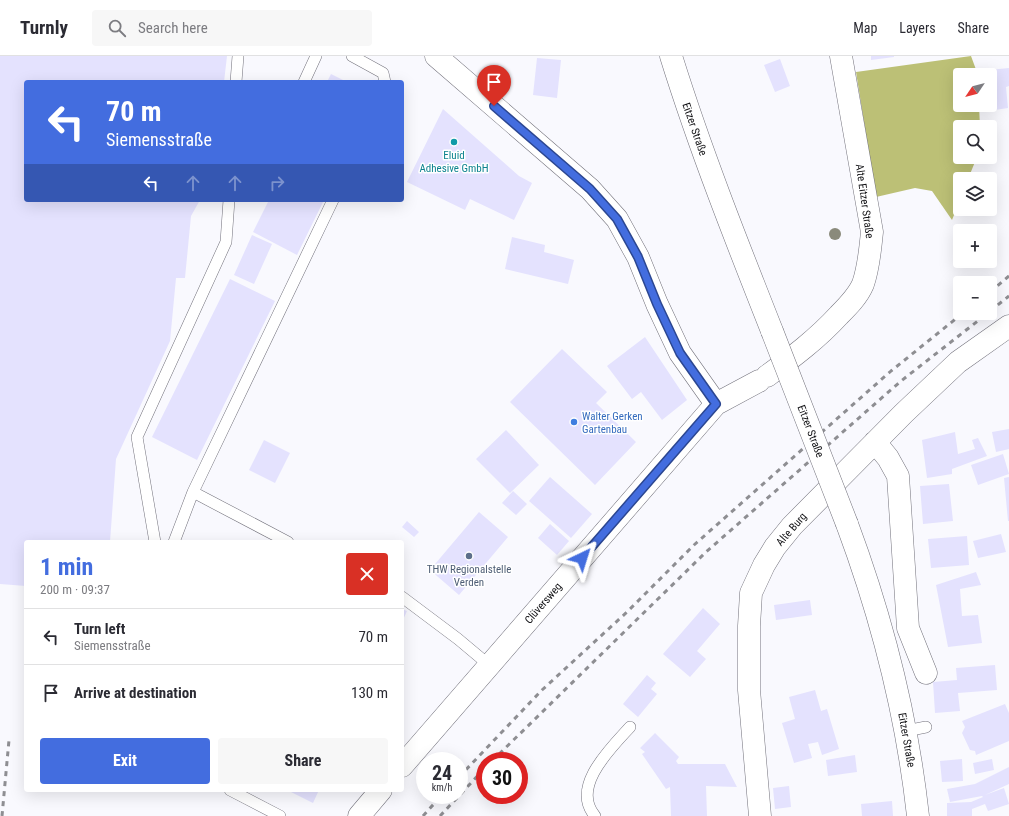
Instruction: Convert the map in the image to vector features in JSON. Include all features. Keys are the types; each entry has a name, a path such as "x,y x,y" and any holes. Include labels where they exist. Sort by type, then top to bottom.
{"street":[{"path":"436,56 590,189 617,219 638,257 657,304 680,353 716,404"},
{"name":"Eitzer Straße","path":"671,56 689,114 724,212 772,331 862,564 884,637 916,729 918,816"},
{"name":"Alte Eitzer Straße","path":"716,404 763,378 794,358 815,340 847,307 863,284 870,258 872,232 841,56"},
{"name":"Alte Burg","path":"760,816 749,690 749,626 752,593 764,565 775,547 792,526 875,442 958,362 1009,326"},
{"name":"Clüversweg","path":"404,764 716,404"},
{"path":"875,442 888,458 898,476 908,628 926,673"},
{"path":"358,816 379,792"}],"lane":[{"path":"236,80 238,56"},
{"path":"305,80 316,56"},
{"path":"352,56 383,73 385,80"},
{"path":"155,540 137,437 226,242 229,202"},
{"path":"175,540 193,492 332,202"},
{"path":"193,492 284,540"},
{"path":"404,598 458,639 489,665"},
{"path":"595,816 590,809 588,782 603,757 630,727"},
{"path":"234,792 280,816"}],"green space":[{"path":"971,56 975,68 953,68 953,112 979,112 980,120 953,120 953,164 974,164 971,172 953,172 954,216 952,220 932,191 915,188 876,197 856,72"}],"building":[{"path":"0,56 227,56 224,80 24,80 24,202 199,202 191,216 185,278 176,278 170,341 116,459 110,540 24,540 24,586 0,584"},
{"path":"871,56 894,56 894,57 871,60"},
{"path":"537,58 561,60 557,98 533,95"},
{"path":"780,59 790,86 775,92 764,65"},
{"path":"1009,68 1009,86 1006,87 1008,108 997,110 997,69"},
{"path":"331,74 343,80 328,80"},
{"name":"Eluid Adhesive GmbH","path":"443,109 519,176 532,183 514,220 470,199 465,210 407,182"},
{"path":"268,202 323,202 297,255 253,232"},
{"path":"252,235 272,244 254,284 234,275"},
{"path":"512,237 545,245 544,252 574,260 568,284 505,269"},
{"path":"230,279 275,301 197,460 152,437"},
{"path":"645,337 687,400 662,420 641,392 632,399 607,366"},
{"name":"Walter Gerken Gartenbau","path":"562,349 607,392 596,403 636,442 595,485 510,402"},
{"path":"1009,429 1009,449 996,452 992,432"},
{"path":"506,430 539,465 510,493 476,459"},
{"path":"955,432 958,454 975,449 972,440 978,438 987,456 952,469 952,474 927,478 922,440"},
{"path":"264,440 290,453 275,483 249,470"},
{"path":"1003,454 1009,474 978,485 971,465"},
{"path":"550,477 592,514 571,538 529,501"},
{"path":"1009,477 1009,521 1008,521 1004,478"},
{"path":"949,484 953,521 923,524 920,486"},
{"path":"513,491 527,504 516,515 502,503"},
{"path":"479,512 508,537 459,595 430,570"},
{"path":"407,521 419,532 414,537 402,527"},
{"path":"550,524 569,541 557,555 538,538"},
{"path":"1001,534 1006,552 978,558 973,541"},
{"path":"967,536 969,565 931,568 928,539"},
{"path":"976,572 981,585 960,589 962,616 978,615 982,643 948,647 936,585"},
{"path":"810,600 812,615 776,620 774,605"},
{"path":"703,608 720,624 697,651 706,659 690,677 663,654"},
{"path":"404,610 407,611 404,618"},
{"path":"995,665 997,690 958,693 960,711 935,713 933,682 957,680 956,668"},
{"path":"647,675 656,683 651,689 657,694 638,717 623,704"},
{"path":"815,690 821,711 827,709 839,749 822,755 818,742 808,744 812,758 794,763 782,723 795,719 789,697"},
{"path":"1005,704 1009,713 1009,741 976,755 975,751 970,750 962,733 965,727 962,721"},
{"path":"655,733 679,757 676,761 678,764 725,764 737,787 706,786 707,816 671,816 670,787 666,789 642,754 645,752 640,748"},
{"path":"855,755 857,772 828,776 826,760"},
{"path":"962,759 963,781 942,782 940,761"},
{"path":"992,759 994,770 975,774 973,763"},
{"path":"1009,767 1009,784 985,795 1004,788 1009,804 988,811 985,804 972,809 972,816 947,816 947,803 971,802 983,797 950,802 947,789 975,784"},
{"path":"789,786 791,807 775,809 773,788"},
{"path":"291,792 318,792 313,803"},
{"path":"892,801 893,816 862,816 861,804"}],"railway":[{"path":"997,286 1009,276"},
{"path":"997,305 1009,296"},
{"path":"468,768 542,690 627,612 694,545 891,371 954,320"},
{"path":"501,752 706,552 901,381 979,320"},
{"path":"2,816 9,740"},
{"path":"440,816 476,778"},
{"path":"423,816 434,804"}],"place":[{"name":"Eluid Adhesive GmbH","path":"454,142"},
{"name":"Walter Gerken Gartenbau","path":"574,422"},
{"name":"THW Regionalstelle Verden","path":"469,556"}],"route":[{"path":"494,106 590,189 617,219 638,257 657,304 680,353 716,404 582,558"}]}
